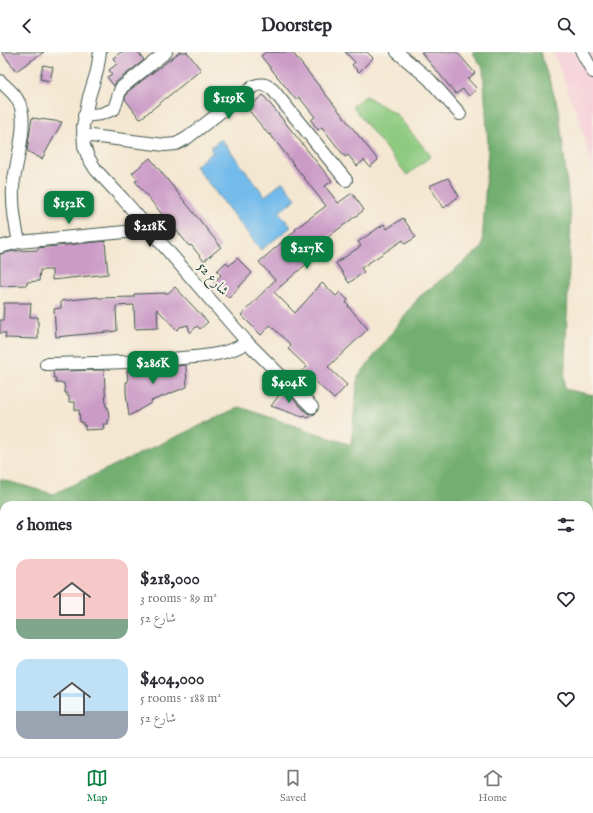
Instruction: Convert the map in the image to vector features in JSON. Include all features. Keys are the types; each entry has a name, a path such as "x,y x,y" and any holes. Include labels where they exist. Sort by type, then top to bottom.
{"street":[{"name":"شارع 52","path":"100,52 97,71 84,116 84,146 88,157 96,170 247,342 312,407"},
{"path":"84,116 101,114 114,109 121,88 166,52"},
{"path":"397,52 430,79 460,114"},
{"path":"582,52 593,72"},
{"path":"0,82 18,100 21,110 22,141 13,186 15,222 19,242"},
{"path":"83,135 165,145 176,144 187,138 254,86 266,84 346,180"},
{"path":"0,247 19,242 136,231 146,226"},
{"path":"46,364 149,361 209,355 231,351 247,342"}],"shaded area":[{"path":"553,52 593,52 593,173 583,130"}],"green space":[{"path":"472,52 540,52 559,110 571,221 564,389 593,395 593,501 0,501 0,479 53,494 240,407 351,445 358,377 419,297 482,248 488,145 483,68"},
{"path":"366,96 396,114 431,156 407,175 352,106"}],"water":[{"path":"221,139 265,196 283,182 296,199 279,212 291,227 261,250 195,166 213,152 210,148"}],"building":[{"path":"2,52 44,52 16,71"},
{"path":"121,52 138,52 144,60 116,82 114,86 107,77 112,74 109,70 117,64 113,58"},
{"path":"180,52 187,52 201,70 140,119 125,99 127,92"},
{"path":"266,52 292,52 378,160 370,167 364,160 357,166 348,155 345,157 322,127 318,130 311,120 315,117 299,97 296,100 261,56"},
{"path":"345,52 367,52 373,58 359,72 352,65 355,62"},
{"path":"421,52 457,52 475,73 468,79 477,89 469,96 463,89 456,94"},
{"path":"43,65 53,67 50,81 40,79"},
{"path":"263,95 332,181 325,186 338,203 352,193 364,210 304,255 310,261 274,292 295,313 322,283 336,296 340,292 348,300 346,303 349,305 348,306 368,329 328,367 347,385 334,399 313,379 311,382 301,372 307,367 288,349 291,345 270,325 261,335 241,315 275,280 259,262 296,230 295,229 326,206 270,134 269,135 247,108"},
{"path":"32,118 62,122 42,159 27,151"},
{"path":"150,158 221,247 204,261 191,245 189,246 174,227 173,228 135,181 138,180 132,173"},
{"path":"448,178 459,196 444,208 429,186"},
{"path":"403,218 416,237 405,244 403,240 361,268 364,272 349,283 336,263 361,246 358,242 384,224 387,229"},
{"path":"105,241 108,274 52,280 52,270 40,270 39,281 27,282 27,285 0,286 0,254 14,251 38,250 38,248"},
{"path":"237,258 252,273 229,298 214,283 221,275 217,271 226,262 229,266"},
{"path":"175,287 208,322 200,329 197,326 190,333 188,325 180,327 177,330 157,309 158,328 135,329 134,305 116,306 117,331 56,337 54,309 61,308 61,301 98,297 134,297 134,294 168,293"},
{"path":"4,303 31,303 30,317 38,317 38,339 5,338 6,333 0,333 0,320 3,320"},
{"path":"186,365 187,387 151,401 151,403 129,416 126,393 126,382 128,382 127,370"},
{"path":"104,370 106,407 108,407 109,420 108,424 103,424 104,429 85,430 85,425 83,426 83,422 80,422 79,410 75,410 75,402 69,402 69,396 65,393 64,383 56,383 56,378 54,378 53,371"},
{"path":"281,386 307,413 316,413 307,418 305,416 303,417 271,406 280,394 277,392"}]}
